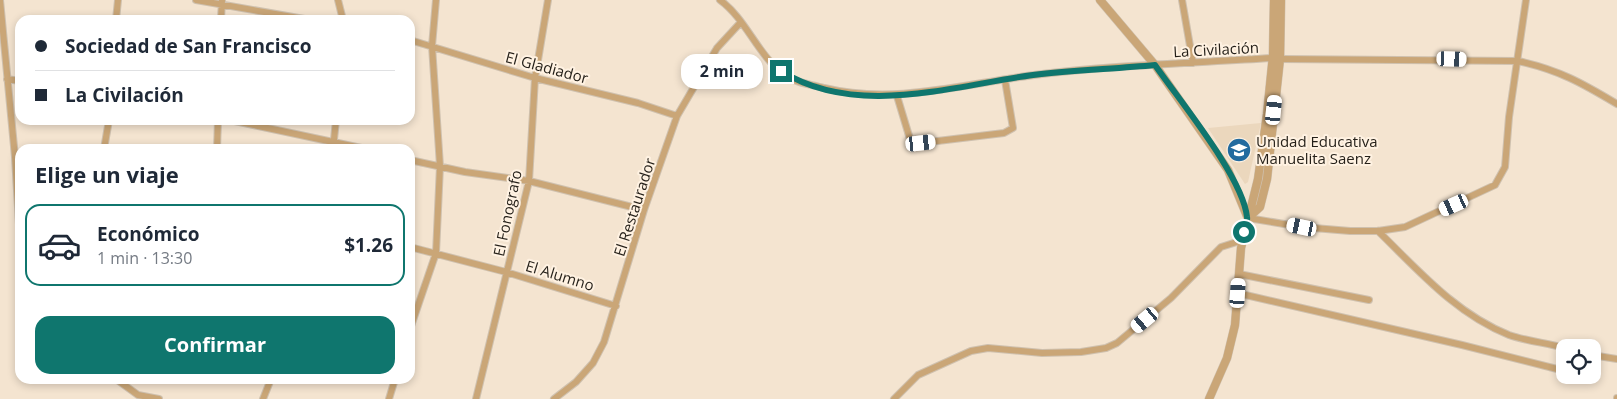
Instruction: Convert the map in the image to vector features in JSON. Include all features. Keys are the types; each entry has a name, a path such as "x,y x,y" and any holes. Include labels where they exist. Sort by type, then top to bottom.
{"street":[{"path":"0,0 15,151"},
{"path":"116,15 118,0"},
{"path":"196,0 284,15"},
{"path":"338,0 342,15"},
{"path":"415,314 436,253 440,166 432,46 436,0"},
{"name":"El Fonografo","path":"476,399 529,181 535,78 548,0"},
{"name":"La Civilación","path":"720,0 728,3 761,51 781,71 795,80 846,93 897,96 1034,75 1276,58 1518,61 1548,68 1570,76 1617,104"},
{"path":"1100,0 1155,65 1228,170 1239,190 1248,218"},
{"path":"1182,0 1193,63"},
{"path":"1274,0 1276,58"},
{"path":"1209,399 1230,351 1243,240 1258,179 1276,58 1282,0"},
{"path":"1248,218 1302,227 1350,232 1378,231 1405,227 1494,185 1505,167 1509,117 1526,0"},
{"name":"El Restaurador","path":"554,399 576,382 593,363 604,342 644,210 677,116 717,48 742,22"},
{"name":"El Gladiador","path":"415,41 535,78 638,103 677,116"},
{"path":"7,79 15,80"},
{"path":"897,96 910,139 921,143 1004,134 1013,128 1005,80"},
{"path":"105,144 107,125"},
{"path":"217,144 218,125"},
{"path":"256,125 348,144"},
{"path":"334,144 336,125"},
{"path":"415,161 529,181 644,210"},
{"path":"1378,231 1444,295 1469,315 1511,336 1556,346"},
{"path":"894,399 918,375 971,351 988,348 1042,353 1071,352 1106,348 1117,343 1171,298 1221,247 1243,240"},
{"name":"El Alumno","path":"415,248 506,272 616,306"},
{"path":"1239,274 1370,300"},
{"path":"1238,293 1556,369"},
{"path":"1601,356 1617,359"},
{"path":"122,384 138,396 159,399"},
{"path":"263,399 269,384"},
{"path":"389,399 394,384"}],"shaded area":[{"name":"Unidad Educativa Manuelita Saenz","path":"1261,123 1248,182 1245,184 1208,128"}],"place":[{"name":"Unidad Educativa Manuelita Saenz","path":"1239,150"}],"route":[{"path":"781,71 795,80 846,93 897,96 935,92 1034,75 1155,65 1228,170 1239,190 1248,218 1244,232"}]}
